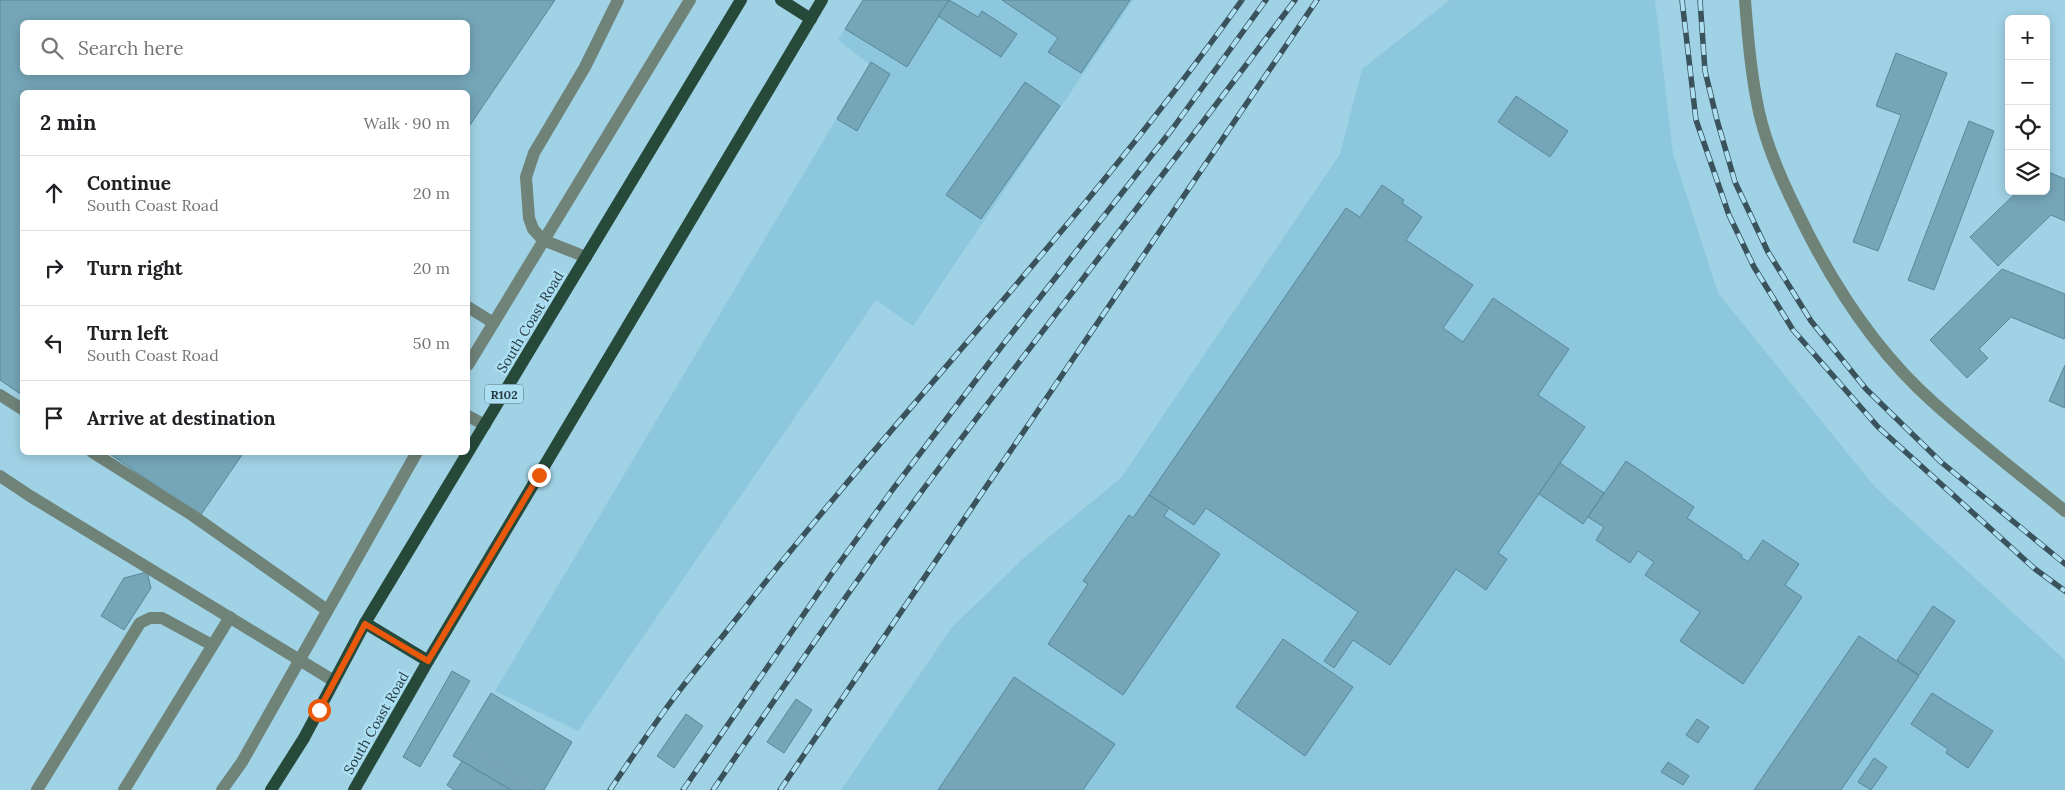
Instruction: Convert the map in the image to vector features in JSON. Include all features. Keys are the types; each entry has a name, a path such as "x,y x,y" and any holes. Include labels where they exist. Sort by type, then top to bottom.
{"main road":[{"path":"781,0 810,19"},
{"name":"South Coast Road","path":"354,790 428,661 822,0"},
{"name":"South Coast Road","path":"470,450 740,1"},
{"name":"South Coast Road","path":"271,790 304,738 365,624 467,455"},
{"path":"365,624 428,661"}],"lane":[{"path":"586,257 543,240 533,229 529,218 526,177 534,153 585,67 618,0"},
{"path":"470,361 492,322 690,0"},
{"path":"1745,0 1750,59 1759,113 1777,169 1814,247 1848,304 1877,344 1933,403 2065,511"},
{"path":"470,308 492,322"},
{"path":"0,396 20,409"},
{"path":"470,417 485,425"},
{"path":"97,455 192,515 328,610"},
{"path":"222,790 242,762 415,455"},
{"path":"0,476 334,682"},
{"path":"36,790 140,624 150,618 162,618 212,646"},
{"path":"124,790 230,618"}],"path":[{"path":"462,744 538,790"}],"shaded area":[{"path":"863,0 1133,0 913,326 876,300 578,731 495,691 869,64 838,40"},
{"path":"1450,0 1655,0 1673,153 1718,293 1875,487 2065,660 2065,790 841,790 952,627 1027,555 1121,478 1340,154 1362,69"}],"building":[{"path":"0,0 555,0 470,125 470,90 20,90 20,394 0,380"},
{"path":"863,0 949,0 907,67 845,29"},
{"path":"949,0 978,17 982,11 1017,34 1001,57 938,16"},
{"path":"1002,0 1130,0 1081,73 1048,52 1058,38"},
{"path":"1896,53 1947,73 1878,251 1853,242 1901,115 1876,106"},
{"path":"871,62 890,74 857,131 837,119"},
{"path":"1025,82 1060,106 981,219 946,195"},
{"path":"1516,96 1568,131 1550,157 1498,122"},
{"path":"1969,121 1994,131 1934,290 1908,280"},
{"path":"2050,173 2065,179 2065,221 2051,215 1998,266 1970,237 2014,195 2050,195"},
{"path":"1382,185 1404,200 1402,203 1422,217 1406,240 1473,285 1443,328 1463,342 1493,298 1569,349 1538,395 1585,427 1498,553 1507,559 1486,590 1456,569 1390,665 1353,640 1334,668 1324,661 1358,612 1206,508 1194,525 1149,495 1346,208 1360,217"},
{"path":"2002,269 2065,294 2065,337 2064,339 2011,317 1979,349 1988,358 1967,378 1930,340"},
{"path":"2065,365 2065,408 2049,401"},
{"path":"111,455 242,455 200,516"},
{"path":"1626,461 1694,507 1687,518 1742,555 1741,557 1748,562 1763,540 1799,564 1785,585 1802,597 1743,684 1680,641 1700,612 1645,575 1654,562 1638,551 1630,563 1596,540 1604,527 1588,517"},
{"path":"1560,463 1604,493 1583,524 1539,494"},
{"path":"1149,495 1169,508 1164,516 1220,554 1123,695 1048,644 1088,584 1083,581 1129,515 1133,518"},
{"path":"147,572 151,588 124,630 101,616 124,578"},
{"path":"1933,606 1955,621 1919,675 1897,660"},
{"path":"1859,636 1919,676 1841,790 1754,790"},
{"path":"1283,639 1353,687 1305,756 1236,707"},
{"path":"452,671 470,681 420,767 403,757"},
{"path":"1014,677 1115,744 1083,790 938,790"},
{"path":"491,693 572,742 544,790 511,790 453,756"},
{"path":"1932,693 1993,731 1968,768 1946,753 1948,749 1911,724"},
{"path":"796,699 812,710 784,753 767,742"},
{"path":"686,714 703,726 674,768 657,756"},
{"path":"1697,719 1709,727 1698,743 1686,735"},
{"path":"1874,758 1887,767 1871,790 1858,782"},
{"path":"462,761 511,790 454,790 447,785"},
{"path":"1668,762 1689,776 1683,785 1661,772"}],"railway":[{"path":"610,790 673,698 799,540 1058,236 1183,80 1242,0"},
{"path":"683,790 830,576 893,489 1005,342 1173,128 1266,0"},
{"path":"713,790 916,499 1295,0"},
{"path":"780,790 1317,0"},
{"path":"1682,0 1696,120 1729,215 1754,267 1793,330 1878,427 2035,569 2065,591"},
{"path":"1700,0 1705,71 1735,182 1768,252 1811,321 1866,389 1941,462 2065,564"}],"route":[{"path":"319,710 365,624 428,661 539,475"}]}
